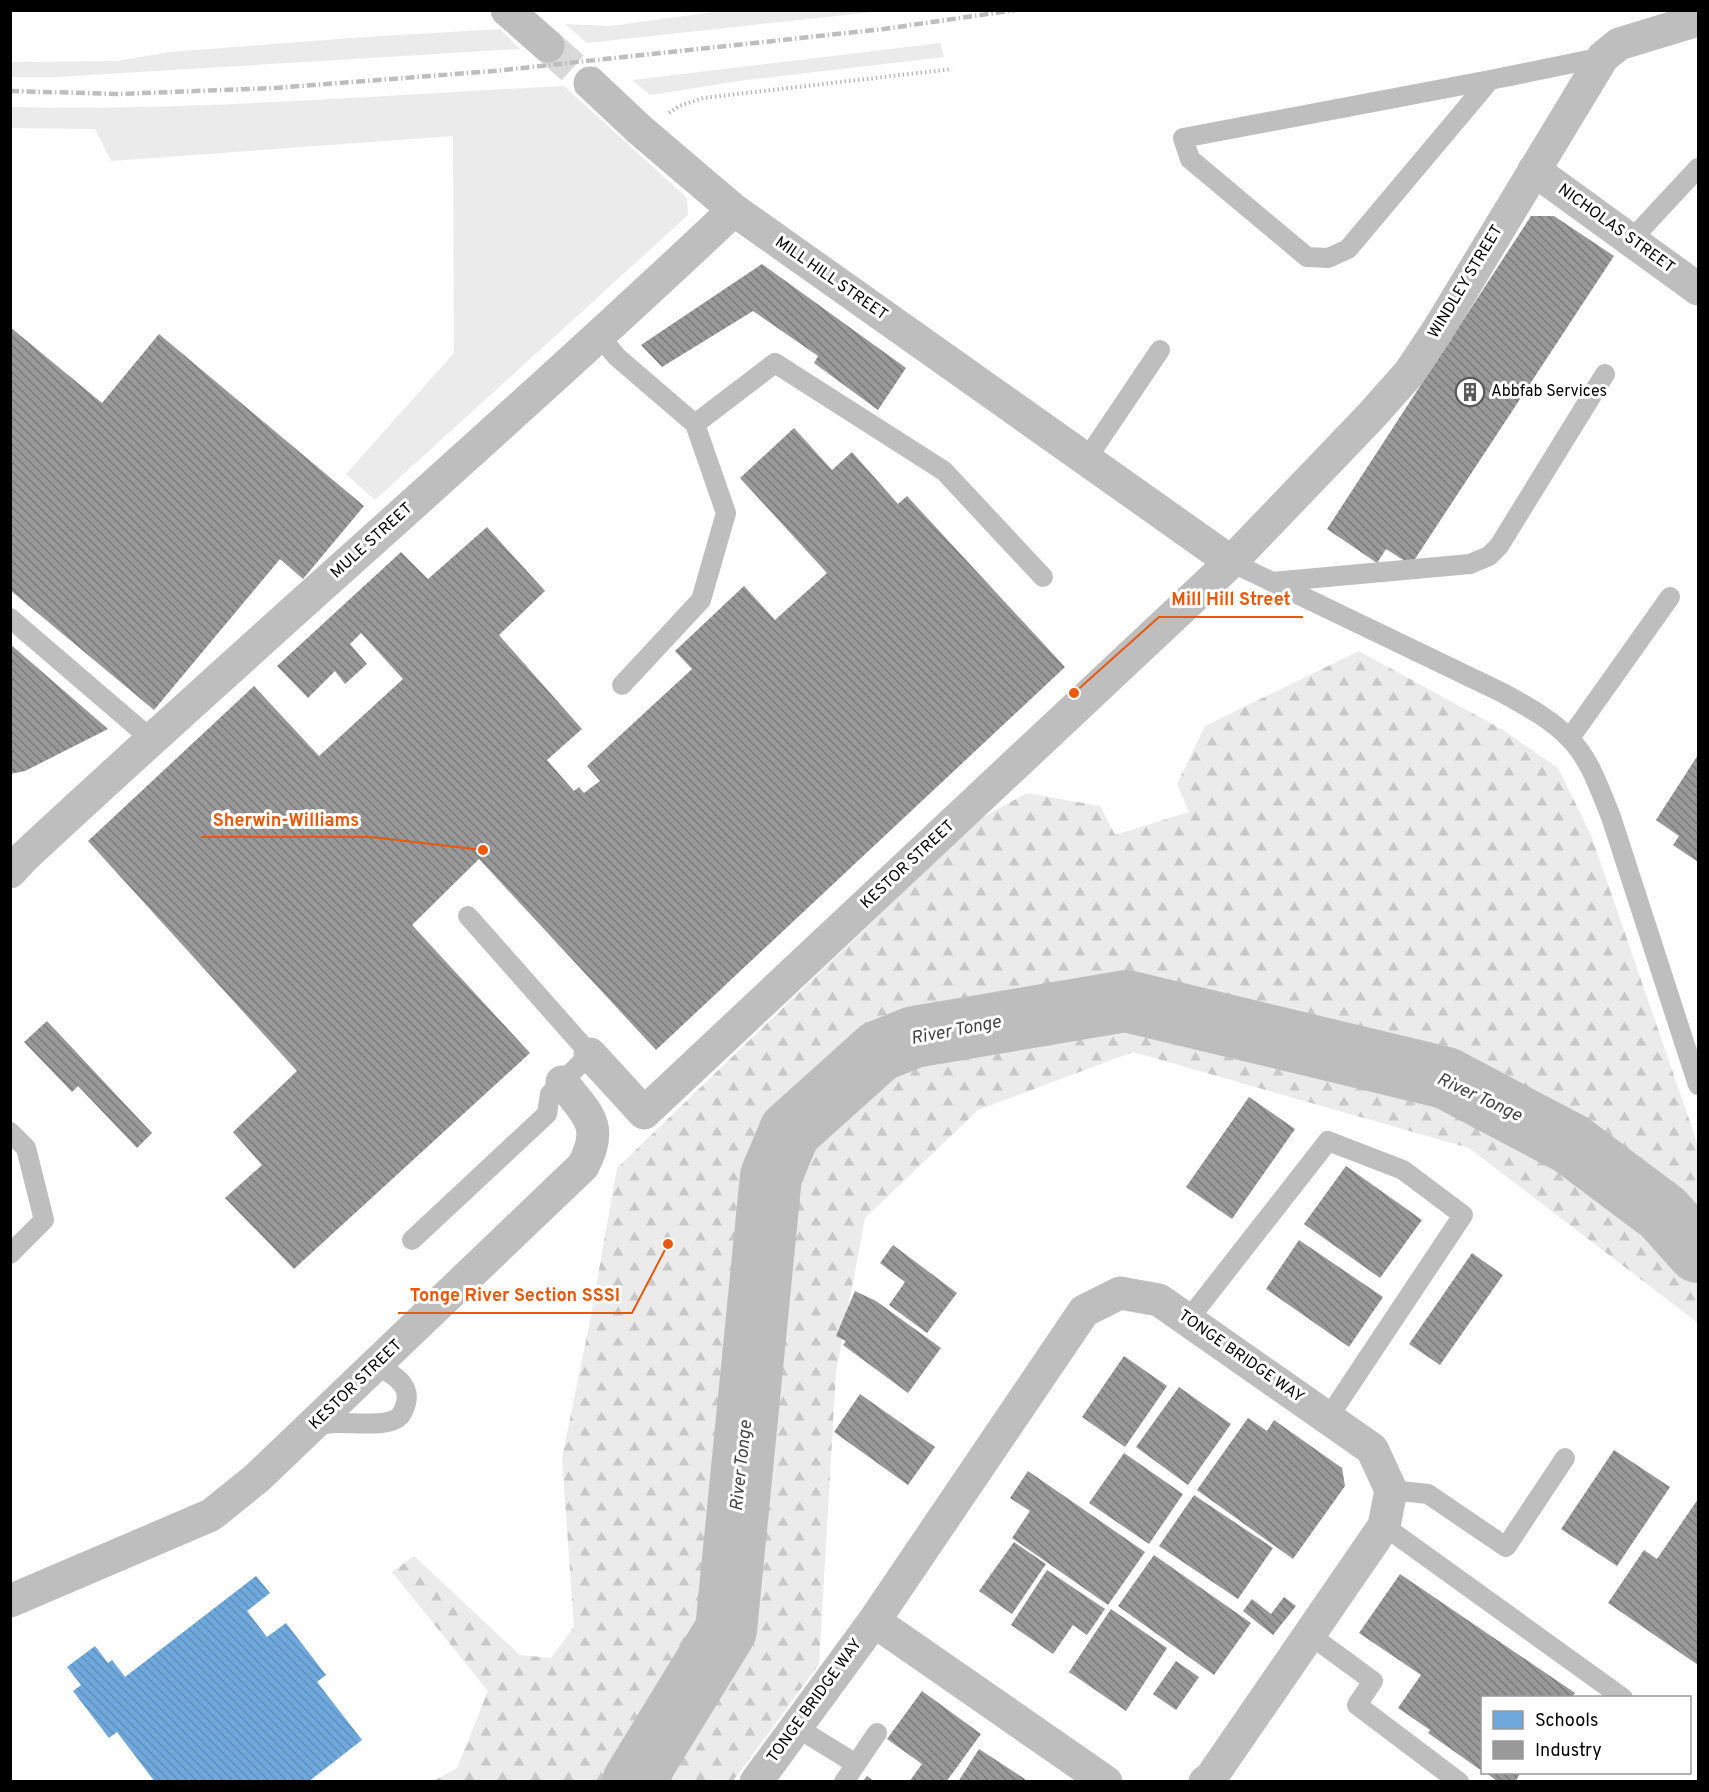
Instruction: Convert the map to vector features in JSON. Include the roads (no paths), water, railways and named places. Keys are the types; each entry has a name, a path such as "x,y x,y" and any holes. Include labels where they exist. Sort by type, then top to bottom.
{"street":[{"path":"507,10 548,46"},
{"name":"WINDLEY STREET","path":"1231,562 1410,372 1438,330 1603,57 1619,44 1698,20"},
{"name":"MILL HILL STREET","path":"590,83 640,130 734,210 1231,562"},
{"name":"NICHOLAS STREET","path":"1534,170 1698,289"},
{"name":"MULE STREET","path":"15,858 600,337 734,210"},
{"name":"KESTOR STREET","path":"590,1054 644,1113 1231,562"},
{"name":"KESTOR STREET","path":"10,1601 211,1515 257,1478 583,1166 592,1150 594,1134 590,1117 562,1082"},
{"name":"TONGE BRIDGE WAY","path":"756,1782 874,1622 1084,1311 1120,1293 1159,1300 1372,1449 1391,1490"},
{"path":"1210,1781 1384,1526 1391,1490"},
{"name":"TONGE BRIDGE WAY","path":"874,1622 1088,1776"}],"lane":[{"path":"1490,80 1348,249 1328,258 1307,257 1190,159 1183,138 1603,57"},
{"path":"1631,240 1698,168"},
{"path":"600,337 617,357 695,424 726,513 701,600 622,685"},
{"path":"1086,460 1160,350"},
{"path":"695,424 775,363 944,471 1043,578"},
{"path":"1272,582 1470,564 1489,556 1499,546 1605,374"},
{"path":"1231,562 1503,693 1538,713 1570,738 1595,776 1611,817 1698,1085"},
{"path":"1570,738 1670,597"},
{"path":"10,618 151,739"},
{"path":"412,1240 547,1114 550,1094 590,1054 468,916"},
{"path":"10,1132 26,1148 44,1220 10,1254"},
{"path":"1188,1320 1328,1141 1403,1170 1463,1215 1328,1418"},
{"path":"312,1426 334,1423 389,1422 399,1417 407,1397 405,1387 400,1379 377,1365"},
{"path":"1391,1490 1428,1494 1506,1547 1565,1458"},
{"path":"1384,1526 1620,1696"},
{"path":"1310,1635 1373,1682 1357,1705 1459,1782"},
{"path":"796,1727 856,1764"},
{"path":"844,1782 877,1733"}],"waterway":[{"name":"River Tonge","path":"633,1782 726,1630 771,1176 790,1131 879,1051 914,1037 1126,1001 1446,1078 1571,1144 1663,1213 1698,1252"}],"tunnel":[{"path":"548,46 590,83"}],"railway":[{"path":"10,91 119,94 275,88 494,71 884,29 1015,10"}],"place":[{"name":"Abbfab Services","path":"1470,392"},
{"name":"Mill Hill Street","path":"1074,693"},
{"name":"Sherwin-Williams","path":"483,850"},
{"name":"Tonge River Section SSSI","path":"668,1244"}]}
